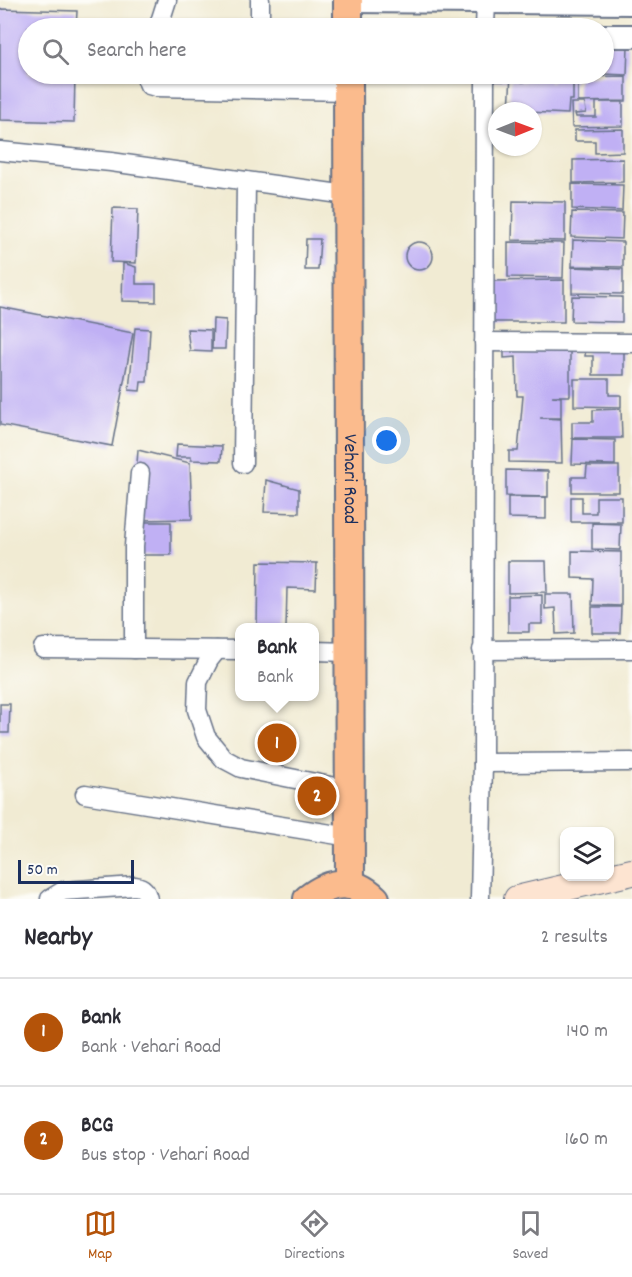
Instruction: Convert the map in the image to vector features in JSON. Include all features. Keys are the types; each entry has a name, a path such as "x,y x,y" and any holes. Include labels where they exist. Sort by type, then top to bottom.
{"main road":[{"path":"348,0 348,18"},
{"name":"Vehari Road","path":"348,84 350,885"},
{"path":"517,899 632,872"},
{"path":"308,899 320,889 335,884 363,889 375,899"}],"street":[{"path":"161,18 167,0"},
{"path":"260,0 260,18"},
{"path":"348,0 632,3"},
{"path":"485,18 486,1"},
{"path":"614,36 632,36"},
{"path":"149,84 156,87 208,84"},
{"path":"480,899 483,763 485,84"},
{"path":"0,151 111,162 348,195"},
{"path":"243,463 246,181"},
{"path":"484,342 632,343"},
{"path":"135,649 134,546 140,473"},
{"path":"43,648 235,650"},
{"path":"482,650 632,649"},
{"path":"217,650 208,660 198,682 197,710 206,737 224,759 241,768 350,790"},
{"path":"319,651 349,652"},
{"path":"483,763 632,762"},
{"path":"85,794 350,837"},
{"path":"50,899 63,891 135,886 146,891 148,899"}],"building":[{"path":"0,9 77,11 77,18 18,18 18,84 75,84 74,122 0,120"},
{"path":"614,45 628,45 627,75 614,74"},
{"path":"614,76 626,76 626,101 578,102 578,84 614,84"},
{"path":"510,84 573,84 573,100 569,100 568,114 542,113 542,102 509,102"},
{"path":"596,102 623,102 623,126 572,127 571,103 585,103 586,113 575,114 576,117 596,117"},
{"path":"623,129 623,152 595,153 595,141 575,141 575,130"},
{"path":"623,159 623,182 573,183 573,160"},
{"path":"572,184 623,185 622,211 572,209"},
{"path":"513,201 565,202 565,241 512,240"},
{"path":"113,208 138,209 136,263 111,262"},
{"path":"572,212 623,213 622,239 571,237"},
{"path":"306,239 320,239 318,270 305,270"},
{"path":"573,240 623,242 623,267 572,266"},
{"path":"419,242 429,246 433,256 429,266 419,270 409,266 405,256 409,246"},
{"path":"508,242 564,243 563,278 508,277"},
{"path":"123,263 136,267 136,284 156,284 156,302 122,301"},
{"path":"572,267 623,269 623,294 572,293"},
{"path":"564,280 564,322 490,322 489,281"},
{"path":"572,296 622,297 622,322 571,321"},
{"path":"0,307 133,333 112,446 0,425"},
{"path":"213,319 226,320 225,349 212,349"},
{"path":"135,328 150,329 147,382 141,382 140,391 129,390"},
{"path":"187,329 211,330 211,352 190,351"},
{"path":"570,347 570,396 552,396 561,397 561,418 540,418 561,419 562,463 509,462 509,451 518,451 523,396 517,396 516,357 504,358 504,348"},
{"path":"586,347 624,348 624,375 593,375 593,356 585,356"},
{"path":"574,379 609,379 609,395 621,395 621,407 574,406"},
{"path":"621,409 622,438 572,438 572,422 593,422 593,410"},
{"path":"573,439 615,440 615,465 572,464"},
{"path":"177,444 222,446 221,461 176,457"},
{"path":"138,450 190,463 192,519 141,520 135,490"},
{"path":"587,466 619,466 619,492 572,492 572,477 586,477"},
{"path":"506,470 548,471 548,497 506,496"},
{"path":"266,480 299,489 299,513 264,512"},
{"path":"508,497 546,497 546,519 508,518"},
{"path":"571,497 582,497 582,513 596,513 596,497 622,497 622,522 571,522"},
{"path":"131,522 171,522 171,555 132,555"},
{"path":"592,523 621,524 620,550 592,549"},
{"path":"572,551 621,552 621,606 592,605 593,579 572,578"},
{"path":"508,561 546,561 547,592 508,593"},
{"path":"258,562 317,563 316,589 287,588 286,623 257,623"},
{"path":"545,594 573,594 574,633 556,634 555,608 545,609"},
{"path":"542,595 542,624 529,624 529,632 508,632 508,596"},
{"path":"592,607 621,607 620,633 592,633"},
{"path":"0,704 10,704 9,733 0,733"}],"place":[{"name":"Bank","path":"277,743"},
{"name":"BCG","path":"317,796"}]}
